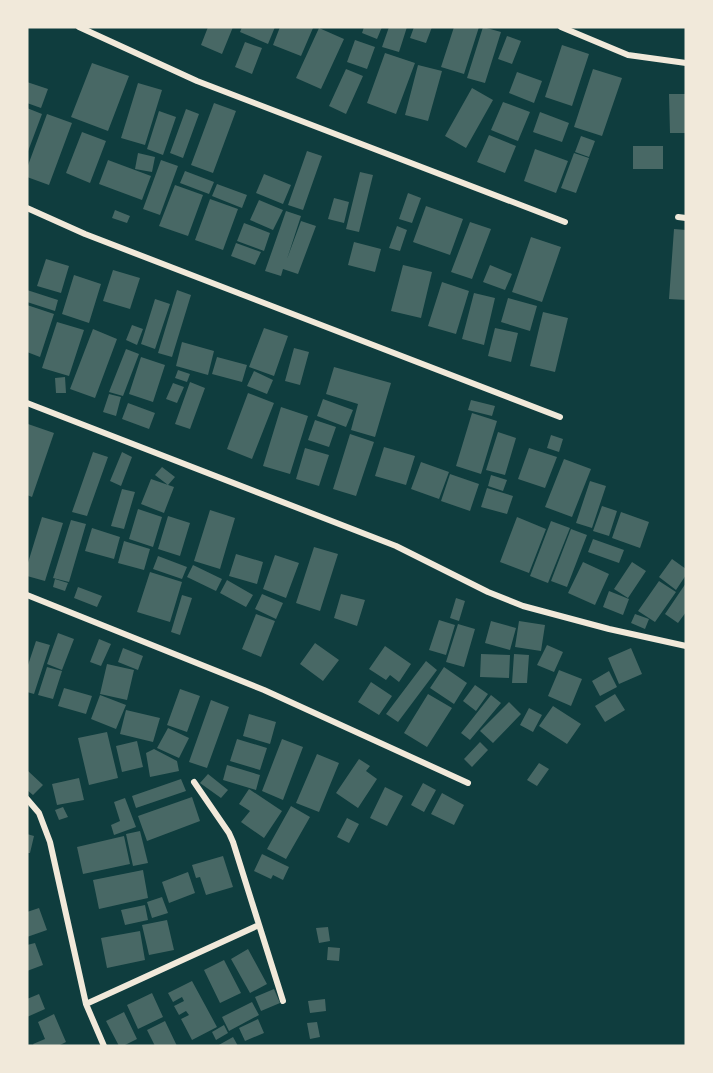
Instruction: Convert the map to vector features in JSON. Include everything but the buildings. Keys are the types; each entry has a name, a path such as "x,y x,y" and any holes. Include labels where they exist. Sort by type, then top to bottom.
{"street":[{"path":"79,27 197,81 565,222"},
{"path":"561,27 628,55 686,63"},
{"path":"27,208 85,234 560,417"},
{"path":"678,217 686,218"},
{"path":"27,403 396,546 488,592 523,606 609,629 686,646"},
{"path":"27,595 264,690 468,783"},
{"path":"194,782 229,833 283,1001"},
{"path":"27,799 39,813 50,842 86,1004 104,1046"},
{"path":"86,1004 259,925"}]}
